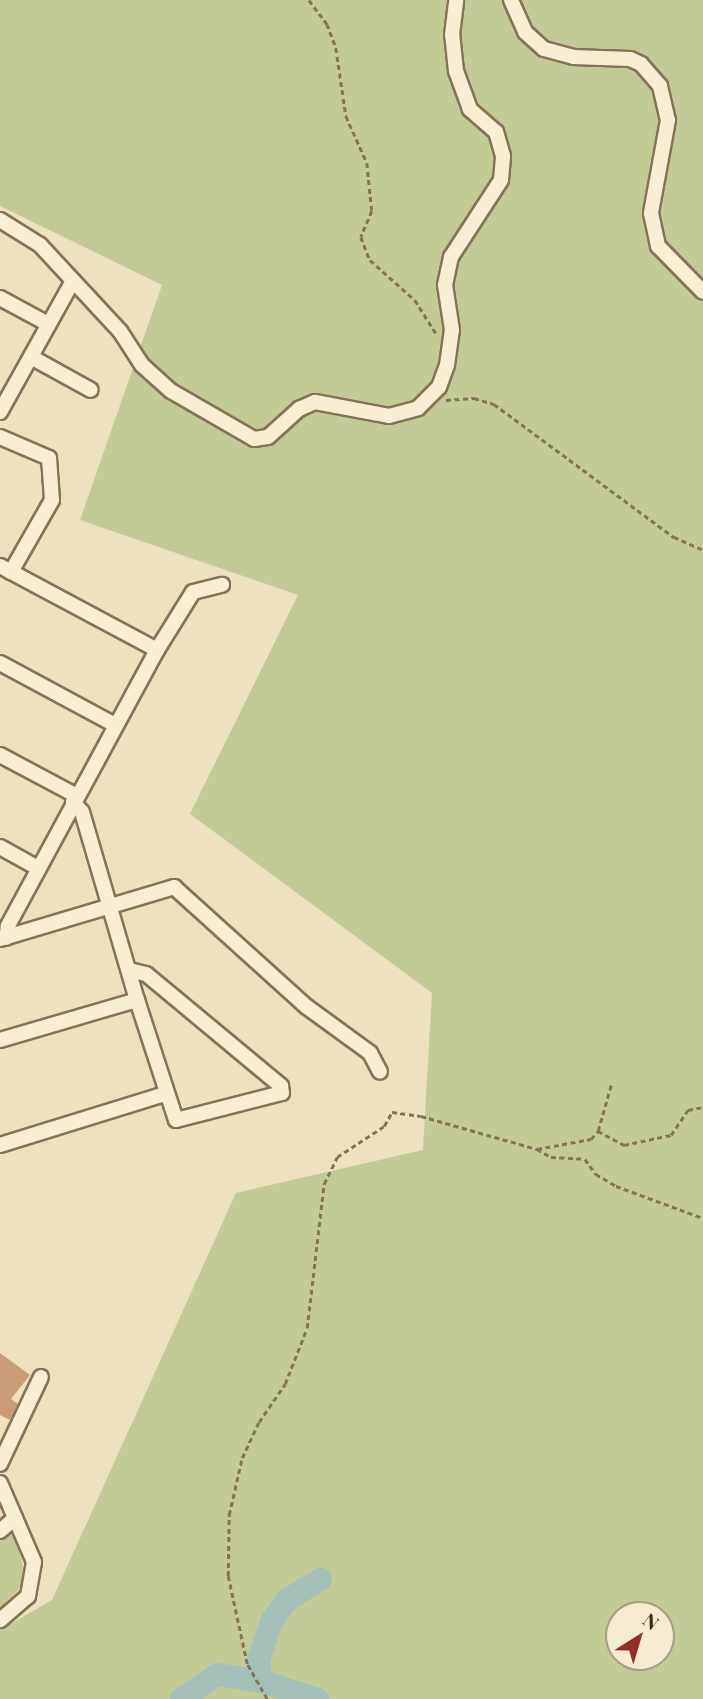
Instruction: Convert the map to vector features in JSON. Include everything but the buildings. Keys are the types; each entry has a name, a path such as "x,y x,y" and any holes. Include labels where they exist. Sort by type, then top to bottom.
{"street":[{"path":"0,220 40,244 120,331 142,365 171,391 254,439 268,437 299,409 315,402 389,416 428,402 439,387 452,330 445,285 451,257 488,207 501,180 503,156 496,132 470,109 456,71 452,35 456,0"},
{"path":"511,0 525,32 544,48 573,57 630,59 641,64 660,86 668,120 651,213 658,246 703,292"},
{"path":"0,412 6,386 31,356 73,281"},
{"path":"0,298 48,324"},
{"path":"31,356 91,390"},
{"path":"0,437 49,458 52,500 6,569 157,650"},
{"path":"3,938 38,868 157,650 193,592 222,585"},
{"path":"0,663 115,725"},
{"path":"0,755 75,799 82,812 165,1094 176,1120 282,1093 281,1086 146,974 129,970"},
{"path":"0,848 38,868"},
{"path":"3,938 174,887 307,1007 370,1054 380,1072"},
{"path":"0,1040 137,1000"},
{"path":"0,1145 165,1094"},
{"path":"0,1464 41,1377"},
{"path":"0,1483 7,1504 32,1552 34,1575 21,1605 0,1620"},
{"path":"0,1531 15,1518"}],"path":[{"path":"309,0 327,24 337,48 346,116 367,163 372,211 361,237 370,260 415,300 448,348"},
{"path":"428,402 474,398 494,404 674,537 703,551"},
{"path":"537,1149 591,1139 598,1131 611,1085"},
{"path":"598,1131 624,1144 671,1135 688,1110 703,1107"},
{"path":"267,1699 251,1671 228,1576 229,1515 242,1458 258,1422 285,1384 307,1328 324,1184 337,1157 384,1126 391,1112 403,1111 537,1149 551,1157 585,1159 596,1174 616,1185 703,1218"}],"green space":[{"path":"0,0 703,0 703,1699 0,1699 0,1630 52,1600 236,1193 423,1150 432,993 190,814 298,595 80,520 162,285 0,206"},
{"path":"0,1524 13,1530 25,1573 20,1588 0,1608"}],"waterway":[{"path":"261,1681 258,1660 271,1621 286,1600 320,1579"},
{"path":"181,1699 217,1674 261,1681 317,1699"}]}
